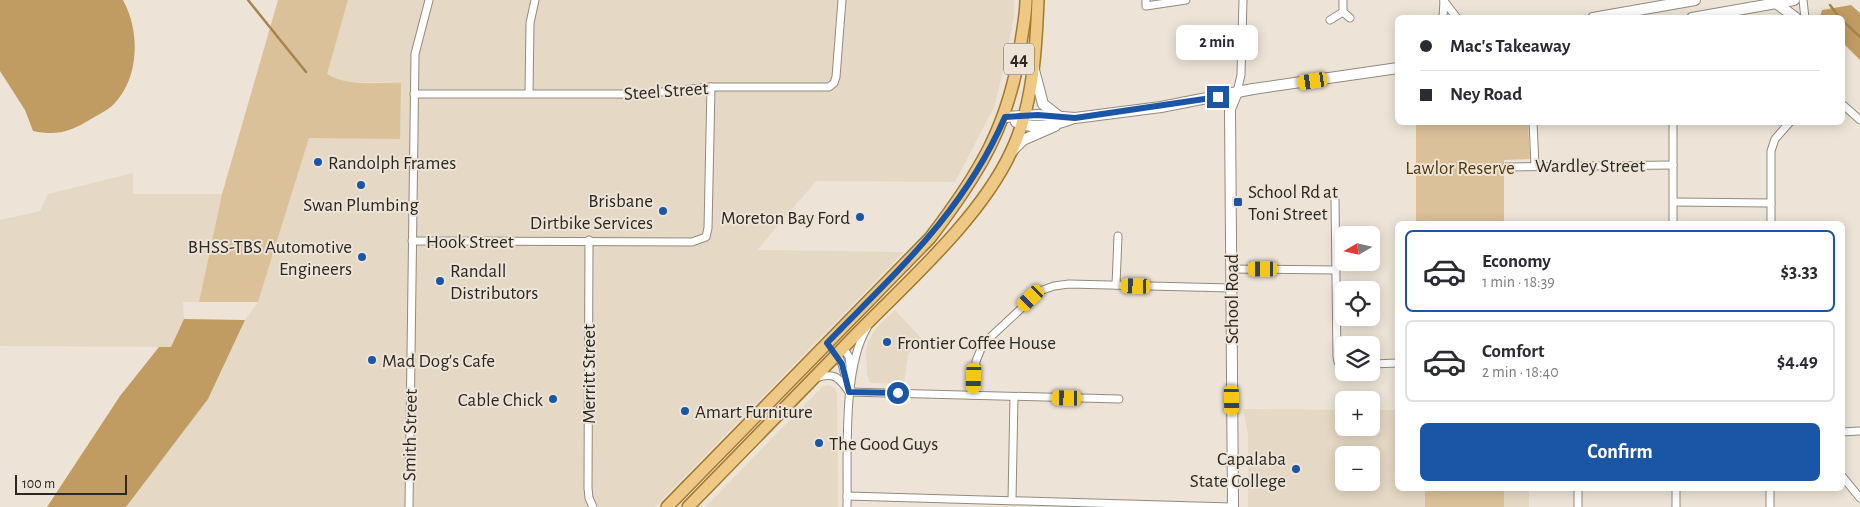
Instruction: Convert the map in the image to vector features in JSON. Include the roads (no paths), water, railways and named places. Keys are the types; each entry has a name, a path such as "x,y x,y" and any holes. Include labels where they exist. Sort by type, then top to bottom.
{"main road":[{"name":"44","path":"667,507 930,238 980,168 1005,117 1018,66 1026,0"},
{"name":"44","path":"688,507 876,315 981,202 1012,151 1023,120 1033,65 1038,0"},
{"path":"1610,15 1696,0"},
{"path":"1709,15 1794,0"},
{"path":"1776,3 1792,15"},
{"path":"1033,65 1043,104 1059,120"},
{"path":"1005,117 1023,120 1059,120 1161,107 1237,92 1395,67"},
{"name":"School Road","path":"1232,507 1230,109 1237,92"},
{"path":"1012,151 1023,140 1059,120"},
{"path":"830,340 840,351"}],"street":[{"name":"Smith Street","path":"408,507 415,54 429,0"},
{"path":"529,93 530,23 535,0"},
{"name":"Steel Street","path":"414,94 642,94 711,87 829,87 834,84 836,77 842,0"},
{"path":"1146,0 1146,6 1186,0"},
{"path":"1237,92 1241,75 1243,0"},
{"path":"1343,0 1343,12 1350,18"},
{"path":"1803,0 1805,15"},
{"path":"1446,3 1450,15"},
{"path":"1446,3 1455,15"},
{"path":"1330,20 1343,12"},
{"name":"Hook Street","path":"412,241 589,240 692,242 706,237 708,228 711,87"},
{"path":"1845,107 1860,120"},
{"path":"1533,125 1535,166"},
{"path":"1673,125 1673,221"},
{"path":"1771,221 1771,151 1775,139 1787,125"},
{"name":"Wardley Street","path":"1506,167 1673,165"},
{"path":"1335,200 1335,226"},
{"path":"1674,202 1771,203"},
{"path":"1116,285 1118,236"},
{"name":"Merritt Street","path":"589,240 588,488 589,498 593,507"},
{"path":"1231,269 1335,270"},
{"path":"1336,271 1336,336"},
{"path":"974,395 978,353 983,344 1040,291 1054,286 1116,285 1231,288"},
{"path":"847,507 849,392 863,334 876,315"},
{"path":"840,351 849,357 852,377"},
{"path":"840,351 849,392"},
{"path":"1380,364 1395,363"},
{"path":"814,378 831,374 837,376 849,392"},
{"path":"849,392 1119,399"},
{"path":"1012,500 1014,397"},
{"path":"1845,432 1860,431"},
{"path":"1845,480 1860,498"},
{"path":"1578,491 1578,507"},
{"path":"1676,491 1676,507"},
{"path":"1770,491 1770,507"},
{"path":"848,496 1232,507"}],"waterway":[{"path":"248,0 306,72"},
{"path":"1830,5 1838,15"},
{"path":"1845,23 1860,37"}],"place":[{"name":"Randolph Frames","path":"318,162"},
{"name":"Swan Plumbing","path":"361,185"},
{"name":"School Rd at Toni Street","path":"1238,202"},
{"name":"Brisbane Dirtbike Services","path":"663,211"},
{"name":"Moreton Bay Ford","path":"860,217"},
{"name":"BHSS-TBS Automotive Engineers","path":"362,257"},
{"name":"Randall Distributors","path":"440,281"},
{"name":"Frontier Coffee House","path":"887,342"},
{"name":"Mad Dog's Cafe","path":"372,360"},
{"name":"Cable Chick","path":"553,399"},
{"name":"Amart Furniture","path":"685,411"},
{"name":"The Good Guys","path":"819,443"},
{"name":"Capalaba State College","path":"1296,469"}],"park label":[{"name":"Lawlor Reserve","path":"1460,167"}]}
